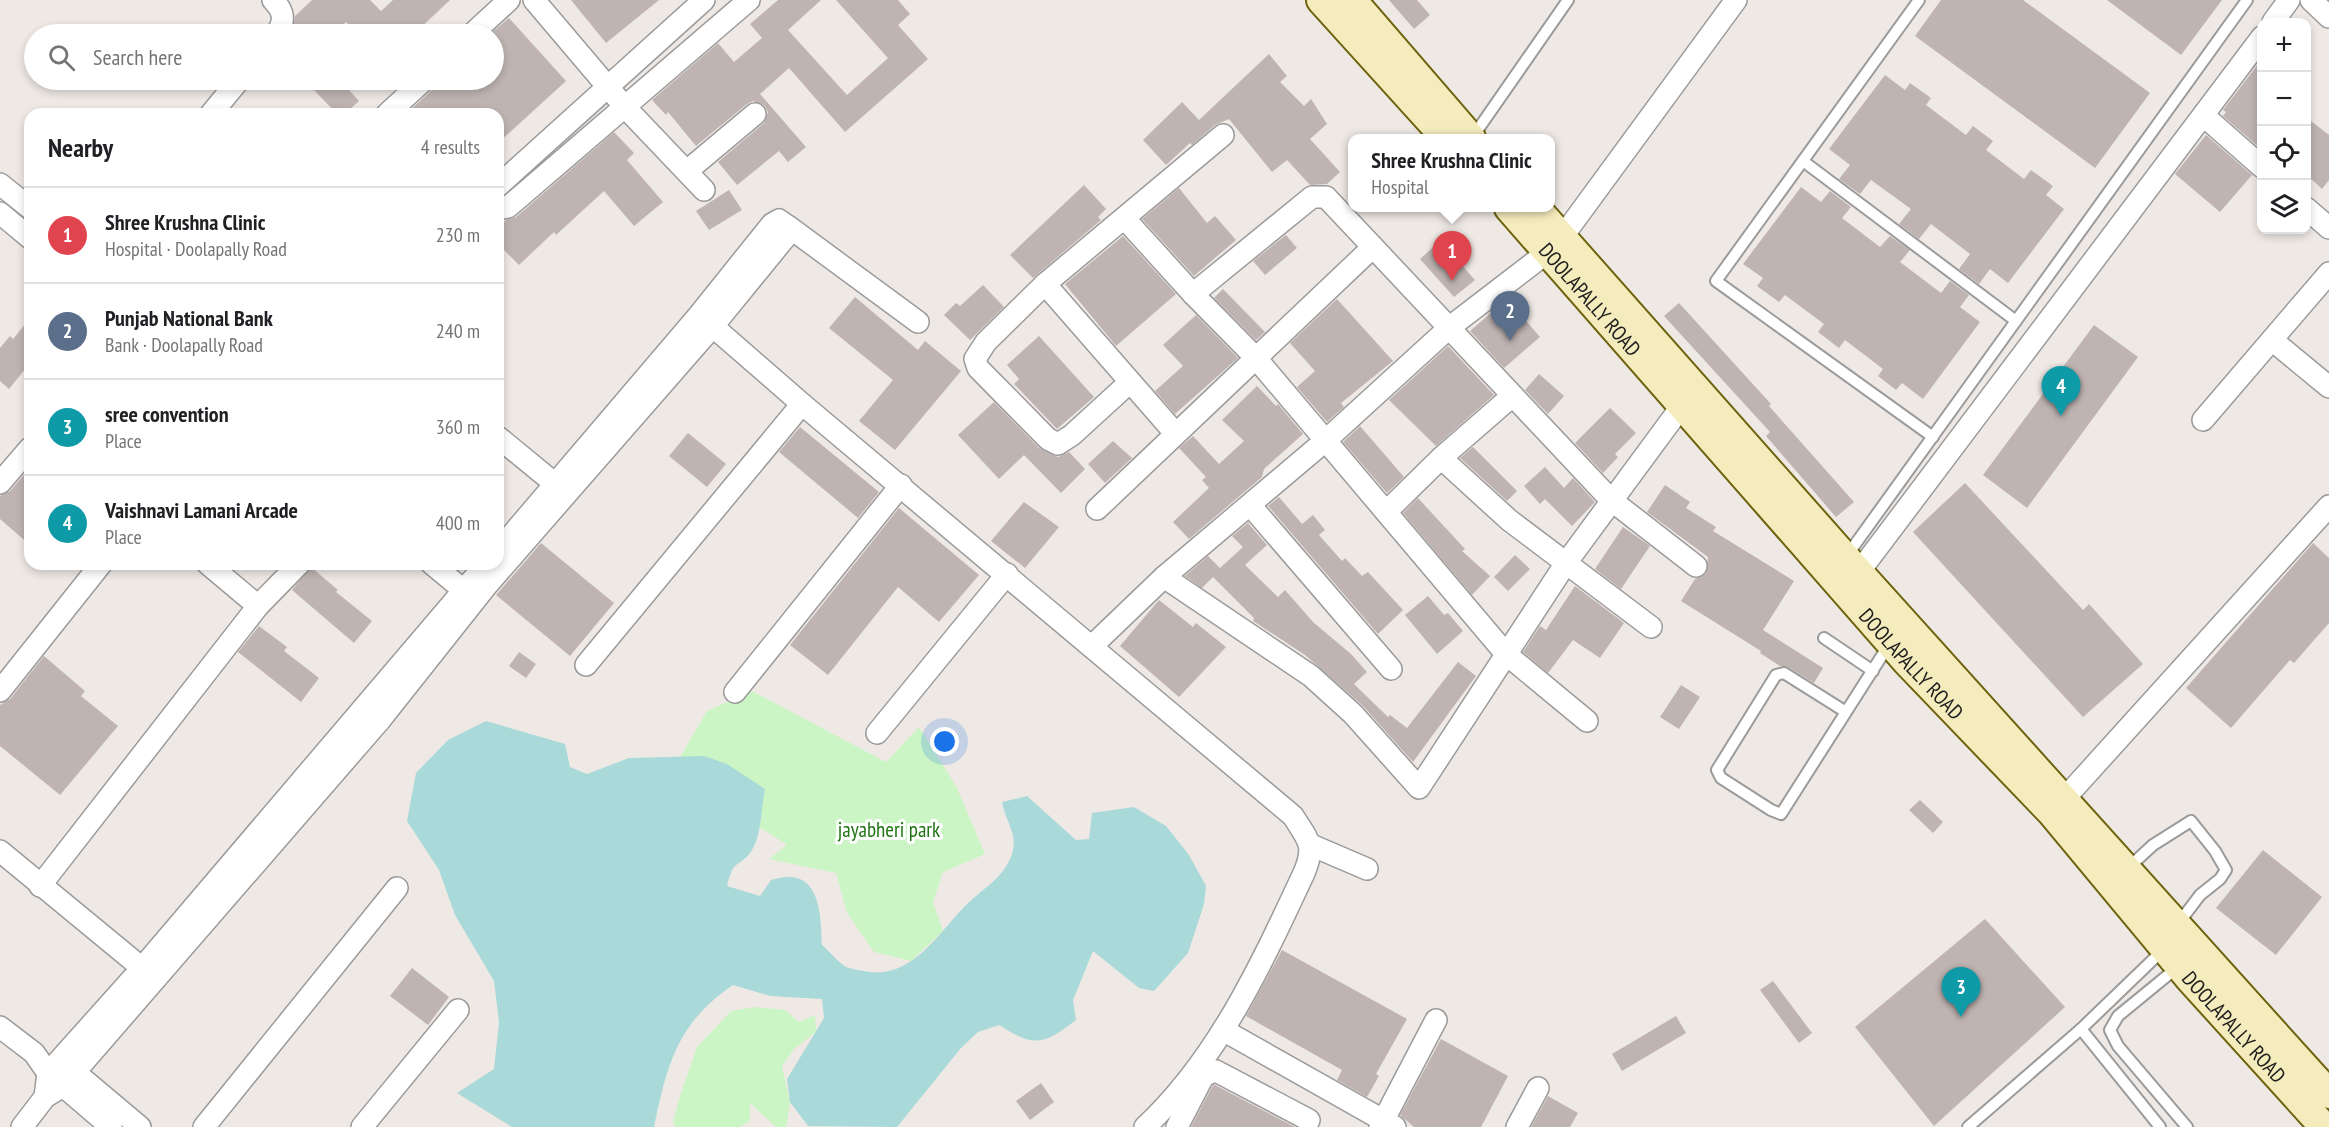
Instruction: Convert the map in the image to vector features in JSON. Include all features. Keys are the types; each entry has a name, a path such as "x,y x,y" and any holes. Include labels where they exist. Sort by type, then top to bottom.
{"main road":[{"path":"1321,0 1442,134"},
{"path":"1352,0 1469,134"},
{"name":"DOOLAPALLY ROAD","path":"1515,212 1556,244 2065,798 2128,869 2174,946 2320,1113"},
{"name":"DOOLAPALLY ROAD","path":"1539,212 1556,244 1682,407 1890,643 2052,813 2174,946 2320,1113"}],"street":[{"path":"273,0 283,17 282,24"},
{"path":"483,24 509,0"},
{"path":"534,0 606,86 704,190"},
{"path":"504,180 704,0"},
{"path":"504,208 624,105 727,7 749,0"},
{"path":"1092,646 1164,577 1325,441 1450,327 1556,244 1736,0"},
{"path":"2276,18 2289,0"},
{"path":"2311,0 2329,16"},
{"path":"1852,564 2204,116 2257,45"},
{"path":"216,108 231,90"},
{"path":"394,108 413,90"},
{"path":"687,171 755,114"},
{"path":"2204,116 2257,163"},
{"path":"1130,382 1072,435 1058,444 1048,439 978,368 975,359 986,342 1045,284 1223,135"},
{"path":"0,184 24,203"},
{"path":"1192,294 1316,195 1326,197 1450,327 1511,397 1611,500 1696,566"},
{"path":"2311,212 2329,228"},
{"path":"0,213 24,233"},
{"path":"1125,219 1192,294 1255,357 1506,654 1587,721"},
{"path":"504,549 560,488 706,320 775,221 779,220 789,227 918,322"},
{"path":"1097,509 1373,247"},
{"path":"2203,420 2329,273"},
{"path":"1045,284 1175,433"},
{"path":"706,320 802,404 1293,816 1311,845 1311,856 1299,884 1223,1030 1186,1094 1177,1127"},
{"path":"2272,340 2329,387"},
{"path":"1386,512 1441,458 1511,397"},
{"path":"586,666 802,404"},
{"path":"1164,577 1311,676 1353,714 1419,788 1566,562 1682,407"},
{"path":"504,442 560,488"},
{"path":"0,483 24,455"},
{"path":"1441,458 1509,520 1652,627"},
{"path":"735,692 901,486"},
{"path":"504,545 560,488"},
{"path":"1250,505 1391,669"},
{"path":"2065,798 2329,506"},
{"path":"0,691 96,570"},
{"path":"215,570 258,606"},
{"path":"40,886 258,606 293,570"},
{"path":"448,570 475,580"},
{"path":"877,733 1007,574"},
{"path":"22,1127 142,968 475,580"},
{"path":"61,1073 380,720 475,580"},
{"path":"1311,845 1367,869"},
{"path":"0,851 142,968"},
{"path":"204,1127 397,888"},
{"path":"362,1127 458,1010"},
{"path":"1223,1030 1386,1125 1436,1020"},
{"path":"0,1027 61,1073 140,1127"},
{"path":"1144,1127 1167,1106 1186,1094 1209,1071 1216,1071 1308,1124 1326,1089"},
{"path":"61,1073 111,1127"},
{"path":"1517,1127 1538,1088"}],"lane":[{"path":"1475,134 1568,0"},
{"path":"1919,0 1716,281 1933,437"},
{"path":"1852,564 1933,437 2247,0"},
{"path":"1803,161 2016,321"},
{"path":"1824,638 1873,671"},
{"path":"1846,712 1784,673 1776,675 1717,770 1721,778 1781,814 1890,643"},
{"path":"2128,869 2153,845 2191,821 2226,870 2220,879 2199,895 2174,946 2110,1029 2118,1046 2187,1127"},
{"path":"1968,1127 2174,946"},
{"path":"2081,1029 2160,1127"}],"green space":[{"name":"jayabheri park","path":"752,691 886,762 919,727 956,786 985,854 943,872 933,902 943,931 911,961 874,952 847,913 836,873 769,859 787,845 758,826 763,795 680,757 707,711"},
{"path":"755,1007 785,1010 799,1022 815,1015 816,1032 794,1049 782,1066 790,1102 786,1127 776,1127 750,1103 750,1121 740,1127 676,1127 673,1122 679,1099 697,1047 731,1011"}],"water":[{"path":"486,721 565,744 570,767 587,774 629,758 704,756 727,764 765,789 759,831 754,847 733,868 727,886 760,896 771,880 783,877 801,879 814,893 818,903 822,945 846,967 880,972 895,969 908,963 932,943 963,908 1005,868 1010,860 1014,844 1002,802 1027,796 1076,840 1089,839 1092,813 1134,807 1166,826 1189,855 1206,886 1204,904 1188,953 1154,991 1139,988 1093,951 1073,1000 1076,1020 1055,1035 1039,1040 1022,1037 999,1025 978,1032 961,1048 897,1127 808,1126 790,1102 787,1079 824,1018 822,999 770,996 733,985 699,1014 677,1047 664,1084 654,1127 512,1127 457,1093 494,1069 499,1022 494,981 455,915 439,870 407,821 416,773 448,740"}],"building":[{"path":"312,0 370,0 381,11 393,0 450,0 425,24 348,24 346,22 344,24 294,24 295,16"},
{"path":"571,0 659,0 606,43"},
{"path":"778,0 821,0 788,30 847,95 888,58 836,0 898,0 910,14 898,25 928,59 845,132 789,68 760,94 806,147 788,162 779,151 737,185 718,162 764,123 768,112 764,105 753,101 747,104 696,146 668,112 666,115 652,100 718,43 734,62 762,38 750,24"},
{"path":"1389,0 1417,0 1430,15 1414,29"},
{"path":"1941,0 2023,0 2150,93 2095,168 1915,36"},
{"path":"2107,0 2222,0 2181,55"},
{"path":"509,18 566,81 504,138 504,108 412,108 432,90 504,90 504,24 502,24"},
{"path":"1269,54 1287,76 1280,82 1304,106 1311,99 1327,124 1310,139 1340,172 1327,184 1310,185 1287,160 1272,172 1229,119 1215,125 1192,145 1190,143 1166,165 1143,140 1182,102 1199,120"},
{"path":"2257,66 2257,146 2223,116 2226,112 2223,110"},
{"path":"1885,75 1905,90 1910,83 1931,98 1926,105 1966,135 1973,126 1993,141 1986,150 2024,179 2031,170 2053,186 2046,195 2064,209 2008,283 1990,269 1979,284 1959,269 1970,254 1931,224 1919,239 1899,224 1911,209 1871,180 1860,194 1839,179 1850,165 1829,149"},
{"path":"314,90 349,90 359,101 351,108 331,108"},
{"path":"2311,121 2329,135 2329,180 2322,189 2311,179"},
{"path":"614,132 634,153 627,160 663,202 634,226 604,191 556,235 554,232 519,265 504,250 504,222 516,217"},
{"path":"2206,135 2252,175 2220,212 2175,174"},
{"path":"1084,185 1106,209 1098,217 1101,220 1033,278 1010,255"},
{"path":"1801,187 1821,202 1830,191 1851,207 1842,218 1880,247 1890,236 1910,250 1900,262 1941,293 1950,281 1969,295 1960,307 1980,322 1923,399 1902,383 1896,390 1878,376 1883,369 1845,340 1839,348 1818,332 1824,324 1785,295 1779,302 1757,286 1763,278 1743,264"},
{"path":"1179,188 1207,223 1215,216 1236,240 1194,276 1142,219"},
{"path":"729,190 742,210 709,230 696,211"},
{"path":"1286,235 1297,248 1265,275 1253,261"},
{"path":"1123,236 1176,294 1116,346 1065,284"},
{"path":"1440,241 1475,280 1454,297 1420,259"},
{"path":"983,285 1004,307 970,340 944,315 956,303 960,306"},
{"path":"1223,289 1265,332 1256,340 1214,298"},
{"path":"855,297 918,350 925,341 961,371 895,450 859,421 893,380 829,328"},
{"path":"1337,299 1393,361 1341,403 1344,407 1327,422 1297,387 1315,371 1290,343"},
{"path":"1507,299 1540,337 1504,368 1470,331"},
{"path":"1679,303 1771,404 1769,406 1854,502 1836,517 1766,436 1770,432 1664,316"},
{"path":"1196,315 1238,358 1175,414 1155,391 1183,366 1163,345"},
{"path":"24,325 24,370 9,389 0,381 0,348 10,336 13,339"},
{"path":"2094,325 2138,357 2027,508 1983,475"},
{"path":"1039,336 1094,397 1057,429 1014,384 1019,379 1007,365"},
{"path":"1448,346 1494,395 1436,446 1389,400"},
{"path":"1539,374 1564,396 1548,414 1525,390"},
{"path":"1257,386 1276,406 1278,404 1303,434 1264,469 1262,477 1189,539 1173,522 1209,488 1202,480 1206,477 1179,448 1193,436 1219,464 1244,441 1222,420"},
{"path":"994,402 1039,448 1058,457 1069,452 1085,469 1061,493 1024,455 999,479 958,435"},
{"path":"1610,408 1636,433 1615,454 1618,457 1603,473 1575,443"},
{"path":"1360,426 1404,477 1387,493 1343,442"},
{"path":"800,427 879,492 858,518 779,452"},
{"path":"688,433 726,464 707,487 669,456"},
{"path":"1113,441 1132,458 1105,483 1088,464"},
{"path":"1473,447 1517,491 1507,501 1460,458"},
{"path":"1545,467 1564,488 1573,478 1595,502 1572,526 1545,499 1540,504 1524,486"},
{"path":"24,475 24,540 0,519 0,496 10,491"},
{"path":"1965,483 2083,610 2089,604 2143,664 2083,717 1913,532"},
{"path":"1665,485 1690,502 1686,508 1716,527 1713,531 1794,581 1763,630 1823,668 1814,683 1788,667 1780,666 1760,653 1761,651 1681,601 1695,579 1706,573 1708,557 1647,512"},
{"path":"1279,497 1302,524 1313,515 1325,530 1319,535 1342,561 1345,558 1362,576 1368,572 1403,610 1378,634 1268,506"},
{"path":"1418,498 1465,549 1462,551 1490,576 1472,595 1403,513"},
{"path":"1024,502 1059,527 1025,568 991,541"},
{"path":"899,508 979,575 939,622 898,587 828,675 790,645"},
{"path":"1248,523 1267,545 1245,565 1278,597 1285,590 1313,622 1351,654 1367,672 1354,684 1388,717 1390,715 1407,728 1458,662 1476,676 1413,762 1362,705 1305,655 1253,621 1254,618 1213,577 1202,588 1185,576 1208,556 1220,568 1243,547 1232,536"},
{"path":"1623,527 1650,546 1621,589 1595,569"},
{"path":"541,543 614,603 570,656 496,595"},
{"path":"2313,543 2329,558 2329,623 2294,663 2290,660 2231,728 2186,688"},
{"path":"1515,555 1530,569 1508,591 1494,577"},
{"path":"309,570 315,570 338,590 336,592 372,621 354,643 292,590"},
{"path":"1575,586 1624,623 1600,658 1573,640 1548,673 1523,652 1540,626 1546,630"},
{"path":"1428,596 1444,615 1448,613 1463,631 1437,654 1405,615"},
{"path":"1159,600 1193,627 1196,623 1226,647 1179,697 1120,646"},
{"path":"259,626 287,647 284,651 319,678 301,702 238,652"},
{"path":"519,652 536,664 526,678 509,666"},
{"path":"44,656 85,691 81,696 118,726 60,795 0,746 0,705 10,699"},
{"path":"1681,685 1700,697 1679,729 1660,717"},
{"path":"1920,800 1943,822 1933,833 1909,810"},
{"path":"2263,850 2322,897 2276,955 2216,908"},
{"path":"1985,919 2065,1007 1934,1126 1855,1027"},
{"path":"1282,950 1407,1019 1376,1074 1379,1076 1367,1097 1337,1080 1342,1070 1246,1016"},
{"path":"412,968 449,997 428,1025 390,996"},
{"path":"1773,981 1812,1033 1799,1043 1760,990"},
{"path":"1676,1016 1686,1033 1622,1071 1612,1054"},
{"path":"1441,1039 1508,1076 1481,1127 1414,1127 1400,1115"},
{"path":"1041,1083 1054,1102 1030,1120 1016,1101"},
{"path":"1215,1085 1295,1127 1191,1127"},
{"path":"1548,1096 1578,1113 1570,1127 1531,1127"}],"place":[{"name":"Shree Krushna Clinic","path":"1452,281"},
{"name":"Punjab National Bank","path":"1510,341"},
{"name":"Vaishnavi Lamani Arcade","path":"2061,416"},
{"name":"sree convention","path":"1961,1017"}]}
